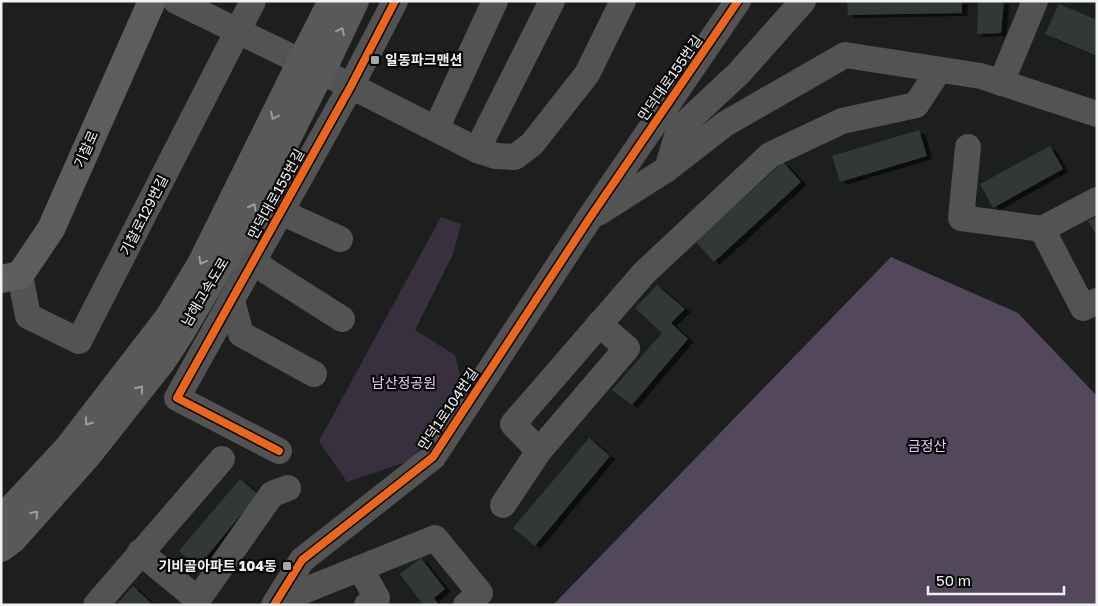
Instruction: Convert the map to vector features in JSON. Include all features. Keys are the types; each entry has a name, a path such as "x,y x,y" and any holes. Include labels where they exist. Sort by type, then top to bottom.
{"highway":[{"name":"남해고속도로","path":"1,548 13,539 87,456 172,347 202,299 240,232 311,66 332,1"},
{"name":"남해고속도로","path":"1,520 68,448 169,317 201,264 311,66 355,1"}],"main road":[{"name":"기찰로","path":"10,277 50,229 152,1"}],"street":[{"path":"176,1 436,128 477,150 496,156 515,157 532,144 587,74 622,1"},
{"name":"기찰로129번길","path":"10,277 28,316 79,341 254,1"},
{"name":"만덕대로155번길","path":"279,451 178,398 351,86 395,1"},
{"path":"436,128 495,1"},
{"path":"477,150 552,1"},
{"name":"만덕대로155번길","path":"589,219 738,1"},
{"path":"667,168 679,129 739,73 803,1"},
{"path":"1002,83 1034,1"},
{"path":"589,219 667,168 725,124 845,55 981,76 1097,114"},
{"path":"539,451 513,424 644,272 770,155 842,121 916,105 939,70"},
{"path":"968,148 961,218 1042,229 1097,200"},
{"path":"281,212 340,239"},
{"name":"만덕1로104번길","path":"275,604 302,560 433,457 589,219"},
{"path":"1042,229 1084,308 1097,301"},
{"path":"254,261 342,319"},
{"path":"232,301 241,334 314,374"},
{"path":"503,506 539,451 627,348 599,324"},
{"path":"96,605 140,552 222,460"},
{"path":"140,552 196,602 272,494 288,488"},
{"path":"275,604 435,538 480,593 466,605"},
{"path":"360,568 377,598 367,605"}],"green space":[{"name":"남산정공원","path":"441,217 461,224 453,254 415,330 455,355 461,379 412,460 347,482 319,441"},
{"name":"금정산","path":"891,257 1018,313 1097,396 1097,605 553,605"}],"building":[{"path":"847,1 962,1 962,13 848,15"},
{"path":"978,1 1004,1 1001,33 977,34"},
{"path":"1059,4 1097,20 1097,56 1045,34"},
{"path":"919,130 927,156 840,182 832,156"},
{"path":"1050,146 1063,169 993,208 980,184"},
{"path":"783,162 801,182 714,262 696,242"},
{"path":"1097,217 1097,236 1088,221"},
{"path":"657,285 685,309 671,323 688,339 632,405 612,390 662,333 635,308"},
{"path":"589,438 610,456 535,546 513,528"},
{"path":"240,479 258,494 198,567 179,551"},
{"path":"421,558 445,589 434,598 439,605 423,605 400,574"},
{"path":"133,586 153,605 116,605"}],"cycle path":[{"path":"279,451 177,398 351,86 395,1"},
{"path":"274,605 302,560 433,457 589,219 738,1"}],"place":[{"name":"일동파크맨션","path":"375,60"},
{"name":"기비골아파트 104동","path":"287,566"}]}
